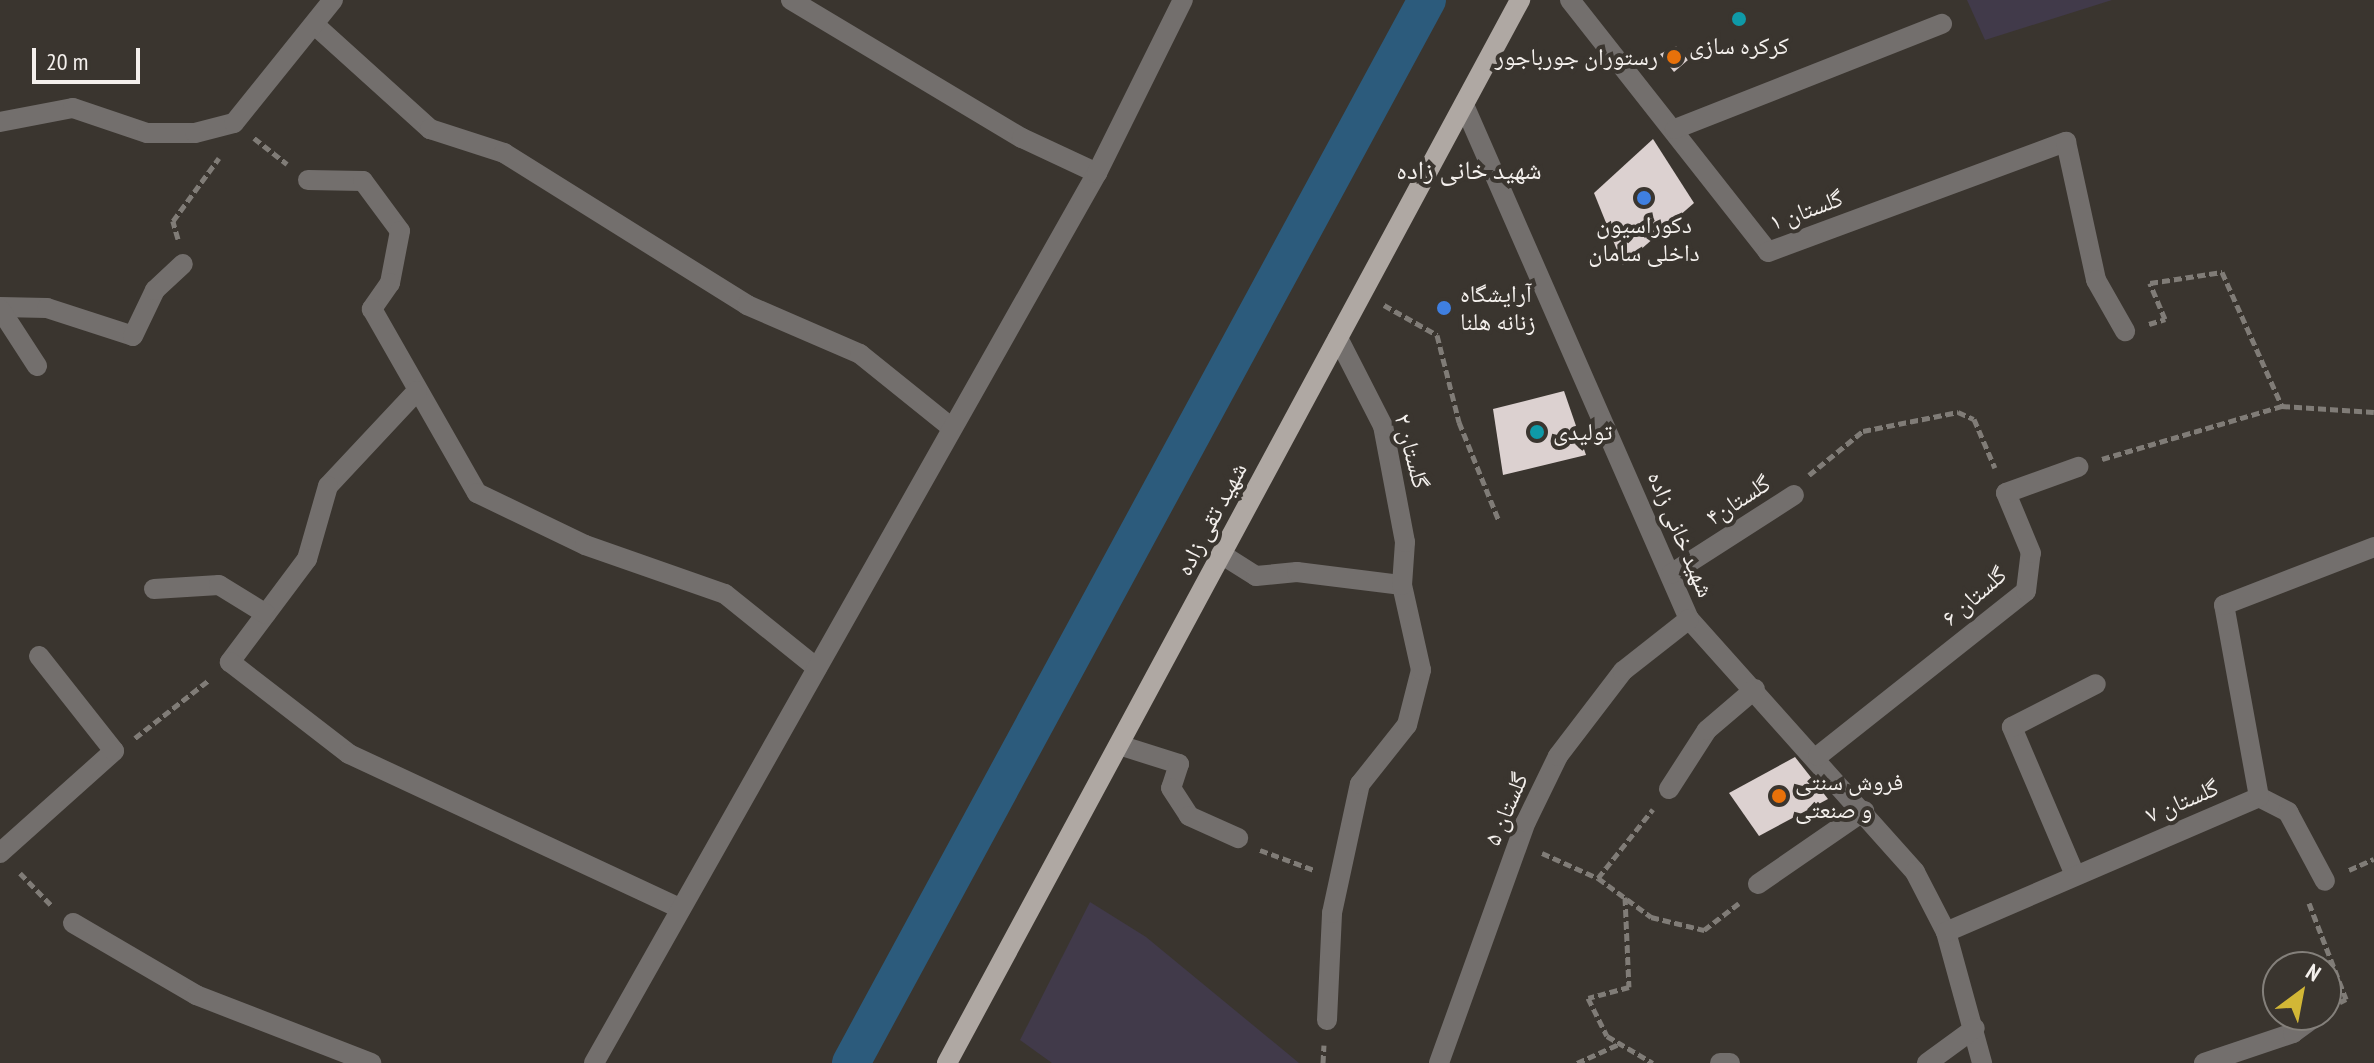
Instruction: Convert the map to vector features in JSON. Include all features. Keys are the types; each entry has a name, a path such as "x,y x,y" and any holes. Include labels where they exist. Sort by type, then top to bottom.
{"main road":[{"name":"شهید تقی زاده","path":"947,1063 1520,0"}],"street":[{"path":"0,122 73,108 147,133 195,133 234,123 316,26 333,0"},
{"path":"791,0 1009,131 1097,173"},
{"path":"594,1063 1097,173 1183,0"},
{"name":"گلستان ۱","path":"1570,0 1675,129 1768,252 2066,142 2096,280 2125,331"},
{"path":"1675,129 1942,24"},
{"path":"316,26 430,129 504,153 747,305 860,354 952,428"},
{"name":"شهید خانی زاده","path":"1464,105 1689,619 1818,756 1915,872 1946,932 1975,1028 1982,1063"},
{"path":"308,180 363,181 400,231 390,283 372,309 477,493 585,545 725,594 817,668"},
{"path":"0,308 47,308 133,336 155,290 183,264"},
{"path":"0,308 37,366"},
{"name":"گلستان ۲","path":"1327,1020 1340,880 1360,784 1407,725 1421,670 1402,585 1405,542 1383,426 1338,338"},
{"path":"417,391 328,486 307,559 230,662 349,754 681,909"},
{"path":"2006,493 2078,467"},
{"name":"گلستان ۶","path":"1818,756 2026,591 2031,553 2006,493"},
{"name":"گلستان۴","path":"1671,574 1794,495"},
{"name":"گلستان ٧","path":"1946,932 2259,797 2224,605 2374,547"},
{"path":"1221,554 1256,576 1297,572 1402,585"},
{"path":"154,589 219,585 266,614"},
{"name":"گلستان ۵","path":"1439,1063 1519,843 1586,715 1623,671 1689,619"},
{"path":"1,851 114,751 39,656"},
{"path":"2075,875 2012,727 2096,684"},
{"path":"1669,789 1707,730 1755,689"},
{"path":"1119,745 1179,764 1171,788 1189,816 1238,838"},
{"path":"2259,797 2288,812 2325,881"},
{"path":"1758,884 1864,811"},
{"path":"73,923 196,995 371,1063"},
{"path":"1927,1063 1975,1028"},
{"path":"2204,1063 2296,1031"},
{"path":"1720,1063 1730,1063"}],"path":[{"path":"234,123 308,180"},
{"path":"183,264 173,221 215,159 245,150 234,123"},
{"path":"2125,331 2165,319 2150,283 2222,272 2282,406"},
{"path":"1363,292 1437,335 1459,422 1499,521"},
{"path":"2078,467 2282,406 2374,412"},
{"path":"1794,495 1815,467 1863,431 1958,412 1974,419 2006,493"},
{"path":"114,751 167,717 230,662"},
{"path":"1598,878 1624,854 1633,825 1669,789"},
{"path":"1238,838 1340,880"},
{"path":"1519,843 1598,878 1651,917 1704,930 1758,884"},
{"path":"1,851 32,889 73,923"},
{"path":"2325,881 2308,904 2327,951"},
{"path":"1625,897 1629,987 1588,998 1607,1036 1653,1063"},
{"path":"1577,1063 1620,1043"}],"shaded area":[{"path":"1967,0 2112,0 1985,40"},
{"path":"1090,902 1146,937 1299,1063 1052,1063 1020,1040"}],"building":[{"name":"کرکره سازی","path":"1742,10 1749,22 1735,29 1729,16"},
{"name":"رستوران جورباجور","path":"1676,46 1688,60 1674,72 1660,54"},
{"name":"دکوراسیون داخلی سامان","path":"1653,139 1694,203 1623,265 1594,193"},
{"name":"تولیدی","path":"1564,391 1586,455 1503,475 1493,409"},
{"name":"فروش سنتی و صنعتی","path":"1795,757 1828,799 1759,836 1729,793"}],"waterway":[{"path":"851,1063 1427,0"}],"place":[{"name":"کرکره سازی","path":"1739,19"},
{"name":"رستوران جورباجور","path":"1674,57"},
{"name":"دکوراسیون داخلی سامان","path":"1644,198"},
{"name":"آرایشگاه زنانه هلنا","path":"1444,308"},
{"name":"تولیدی","path":"1537,432"},
{"name":"فروش سنتی و صنعتی","path":"1779,796"}],"district":[{"name":"شهید خانی زاده","path":"1469,170"}]}
